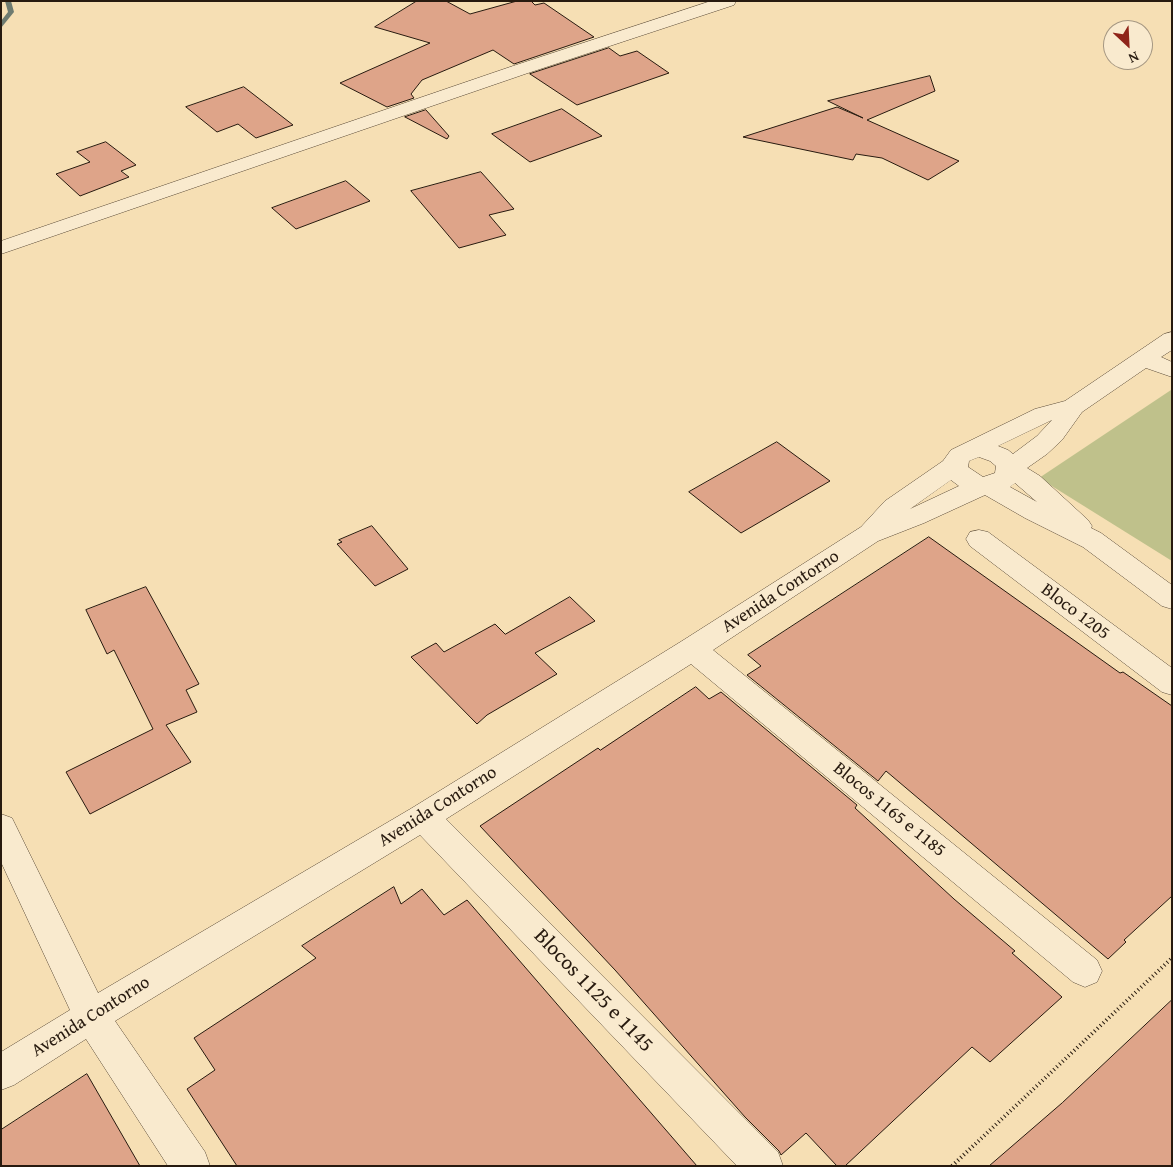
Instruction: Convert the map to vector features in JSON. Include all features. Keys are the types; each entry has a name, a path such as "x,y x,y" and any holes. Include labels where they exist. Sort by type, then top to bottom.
{"street":[{"path":"1,248 519,70 728,1"},
{"name":"Avenida Contorno","path":"870,534 880,520 894,507 962,457 1019,425 1044,414 1073,407 1172,340"},
{"path":"1144,359 1172,370"},
{"name":"Avenida Contorno","path":"1010,468 1034,453 1047,441 1063,424 1073,407"},
{"path":"1092,540 1053,500 1010,468 999,455 980,449 962,457 957,472 964,478 986,485 1034,512 1092,540 1172,599"},
{"path":"986,485 1005,481 1009,475 1010,468"},
{"name":"Avenida Contorno","path":"1,1073 91,1016 423,817 692,649 870,534 916,517 986,485"},
{"name":"Bloco 1205","path":"979,539 1172,684"},
{"name":"Blocos 1165 e 1185","path":"692,649 1085,970"},
{"name":"Blocos 1125 e 1145","path":"423,817 764,1166"},
{"path":"1,827 91,1016 191,1166"}],"path":[{"path":"952,1166 1172,958"}],"green space":[{"path":"1172,390 1172,561 1039,478"}],"building":[{"path":"417,1 446,1 470,14 517,1 531,1 535,5 544,3 594,37 514,64 493,50 422,80 411,94 414,98 387,107 340,83 430,43 375,27"},
{"path":"609,48 620,56 637,51 669,73 577,105 530,74"},
{"path":"930,76 935,91 867,120 959,161 928,180 882,158 856,154 853,160 743,137 837,107 863,118 828,101"},
{"path":"244,87 293,125 256,138 238,124 217,132 186,107"},
{"path":"562,109 602,136 530,162 492,134"},
{"path":"426,110 449,136 447,139 405,117"},
{"path":"106,142 136,165 121,171 129,177 80,196 56,174 90,162 77,152"},
{"path":"481,172 514,209 489,215 506,235 459,248 411,191"},
{"path":"346,181 370,201 296,229 272,208"},
{"path":"777,442 830,481 741,533 689,492"},
{"path":"372,526 408,569 375,586 337,544 342,542 339,540"},
{"path":"929,537 1120,673 1123,672 1172,706 1172,896 1124,940 1126,942 1108,959 886,771 878,781 747,675 761,666 748,655"},
{"path":"146,587 199,684 186,690 197,712 166,725 191,762 90,814 66,772 153,729 114,650 107,654 86,610"},
{"path":"570,597 595,621 535,653 557,674 487,715 477,724 411,657 436,643 444,652 495,624 505,634"},
{"path":"696,687 709,699 721,692 857,805 855,808 954,899 1015,951 1012,953 1062,997 990,1062 972,1047 845,1166 837,1166 806,1133 781,1155 615,970 480,826 598,748 600,750"},
{"path":"394,887 401,904 422,889 444,915 467,900 697,1166 237,1166 187,1089 215,1070 194,1038 316,958 302,946"},
{"path":"1172,1000 1172,1166 989,1166 1062,1103"},
{"path":"87,1074 140,1166 1,1166 1,1130"}],"waterway":[{"path":"1,26 11,12 8,1"}]}
